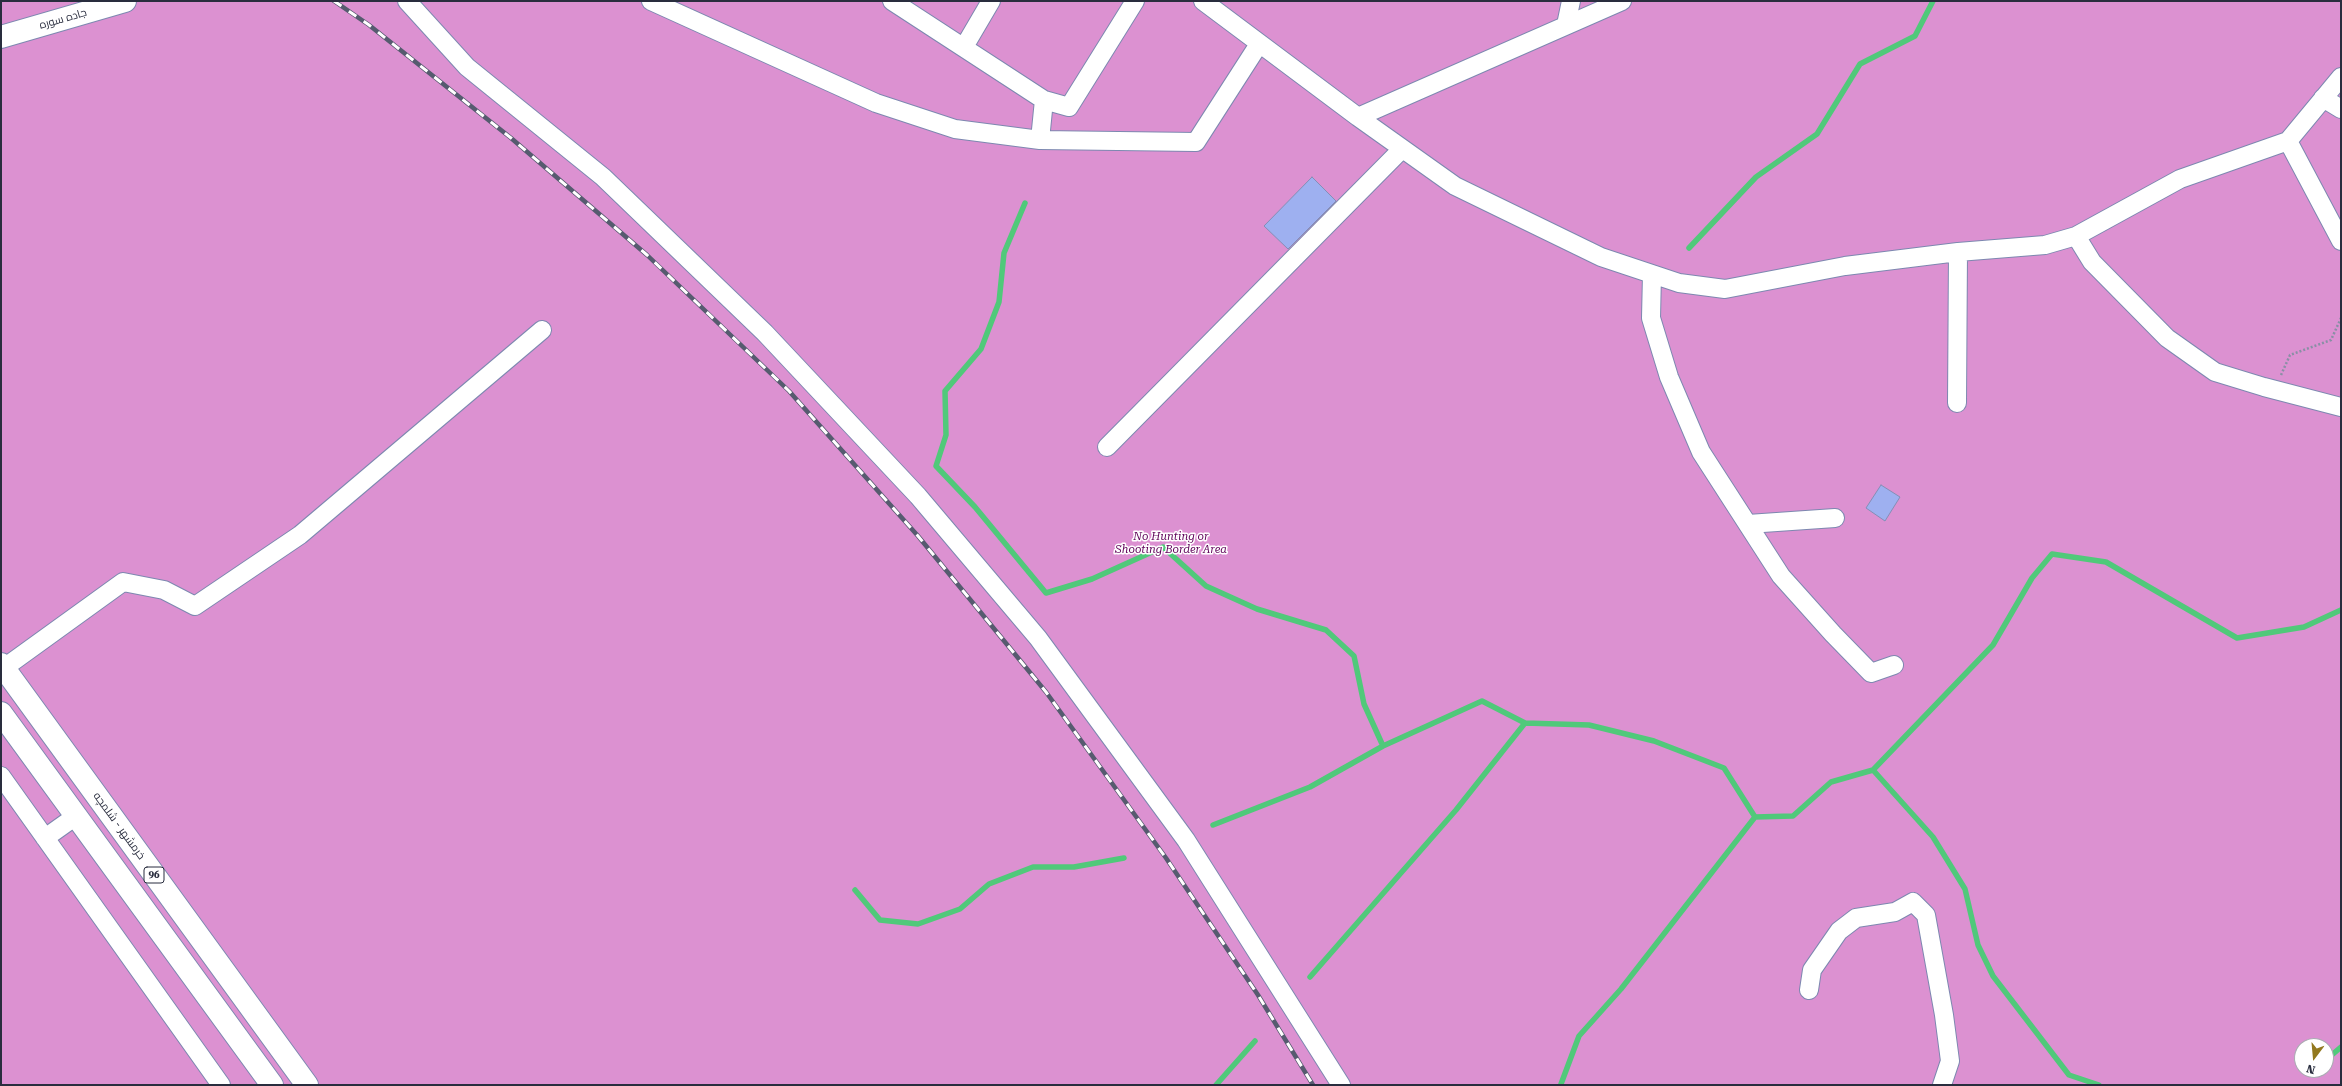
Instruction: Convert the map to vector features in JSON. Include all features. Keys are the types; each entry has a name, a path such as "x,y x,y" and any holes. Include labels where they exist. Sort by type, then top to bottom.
{"main road":[{"name":"جاده سوره","path":"1,37 125,1"},
{"name":"خرمشهر - شلمچه","path":"2,666 307,1085"},
{"name":"96","path":"1,712 272,1085"}],"street":[{"path":"651,1 876,103 955,129 1040,140 1196,142 1259,44"},
{"path":"892,1 1044,100 1069,107 1135,1"},
{"path":"964,48 991,1"},
{"path":"1203,1 1358,117 1455,186 1601,257 1679,283 1726,289 1844,266 1958,252 2045,245 2076,236 2180,179 2288,141 2341,77"},
{"path":"1566,25 1571,1"},
{"path":"1358,117 1622,1"},
{"path":"410,4 467,67 603,177 754,322 918,496 1038,638 1186,840 1341,1085"},
{"path":"2323,98 2341,109"},
{"path":"1040,140 1044,100"},
{"path":"2288,141 2341,240"},
{"path":"1107,447 1402,149"},
{"path":"2076,236 2092,262 2167,338 2215,372 2275,390 2341,407"},
{"path":"1957,402 1958,252"},
{"path":"1652,274 1651,318 1669,377 1701,452 1781,576 1871,673 1894,665"},
{"path":"2,666 123,582 164,590 195,606 300,535 542,330"},
{"path":"1748,524 1835,518"},
{"path":"1,776 222,1085"},
{"path":"45,838 76,816"},
{"path":"1809,990 1812,970 1839,931 1856,918 1895,912 1913,902 1926,915 1944,1015 1950,1061 1942,1085"}],"path":[{"path":"2275,390 2290,355 2331,340 2341,318"}],"green space":[{"name":"No Hunting or Shooting Border Area","path":"1,1 2341,1 2341,1085 1,1085"}],"building":[{"path":"1312,177 1336,201 1288,249 1264,226"},
{"path":"1881,485 1900,497 1885,521 1866,508"}],"waterway":[{"path":"1689,248 1756,177 1817,134 1860,64 1915,36 1933,1"},
{"path":"1025,203 1004,253 999,302 981,349 945,391 946,435 936,466 975,507 1046,593 1092,579 1163,547 1206,586 1257,609 1326,630 1354,656 1364,704 1383,746"},
{"path":"1213,825 1310,787 1383,746 1482,701 1525,723 1589,725 1654,741 1724,768 1755,817 1793,816 1831,782 1873,770 1993,645 2032,578 2052,554 2106,562 2237,638 2304,627 2341,610"},
{"path":"1310,977 1456,810 1525,723"},
{"path":"1873,770 1933,837 1965,889 1978,945 1993,976 2069,1075 2099,1085"},
{"path":"1561,1084 1579,1036 1621,989 1755,817"},
{"path":"855,890 880,920 918,924 960,909 989,884 1033,867 1074,867 1124,858"},
{"path":"1216,1085 1255,1041"},
{"path":"2334,1053 2341,1047"}],"railway":[{"path":"334,1 369,25 511,138 647,255 789,391 918,536 1046,692 1166,858 1258,995 1313,1085"}]}
